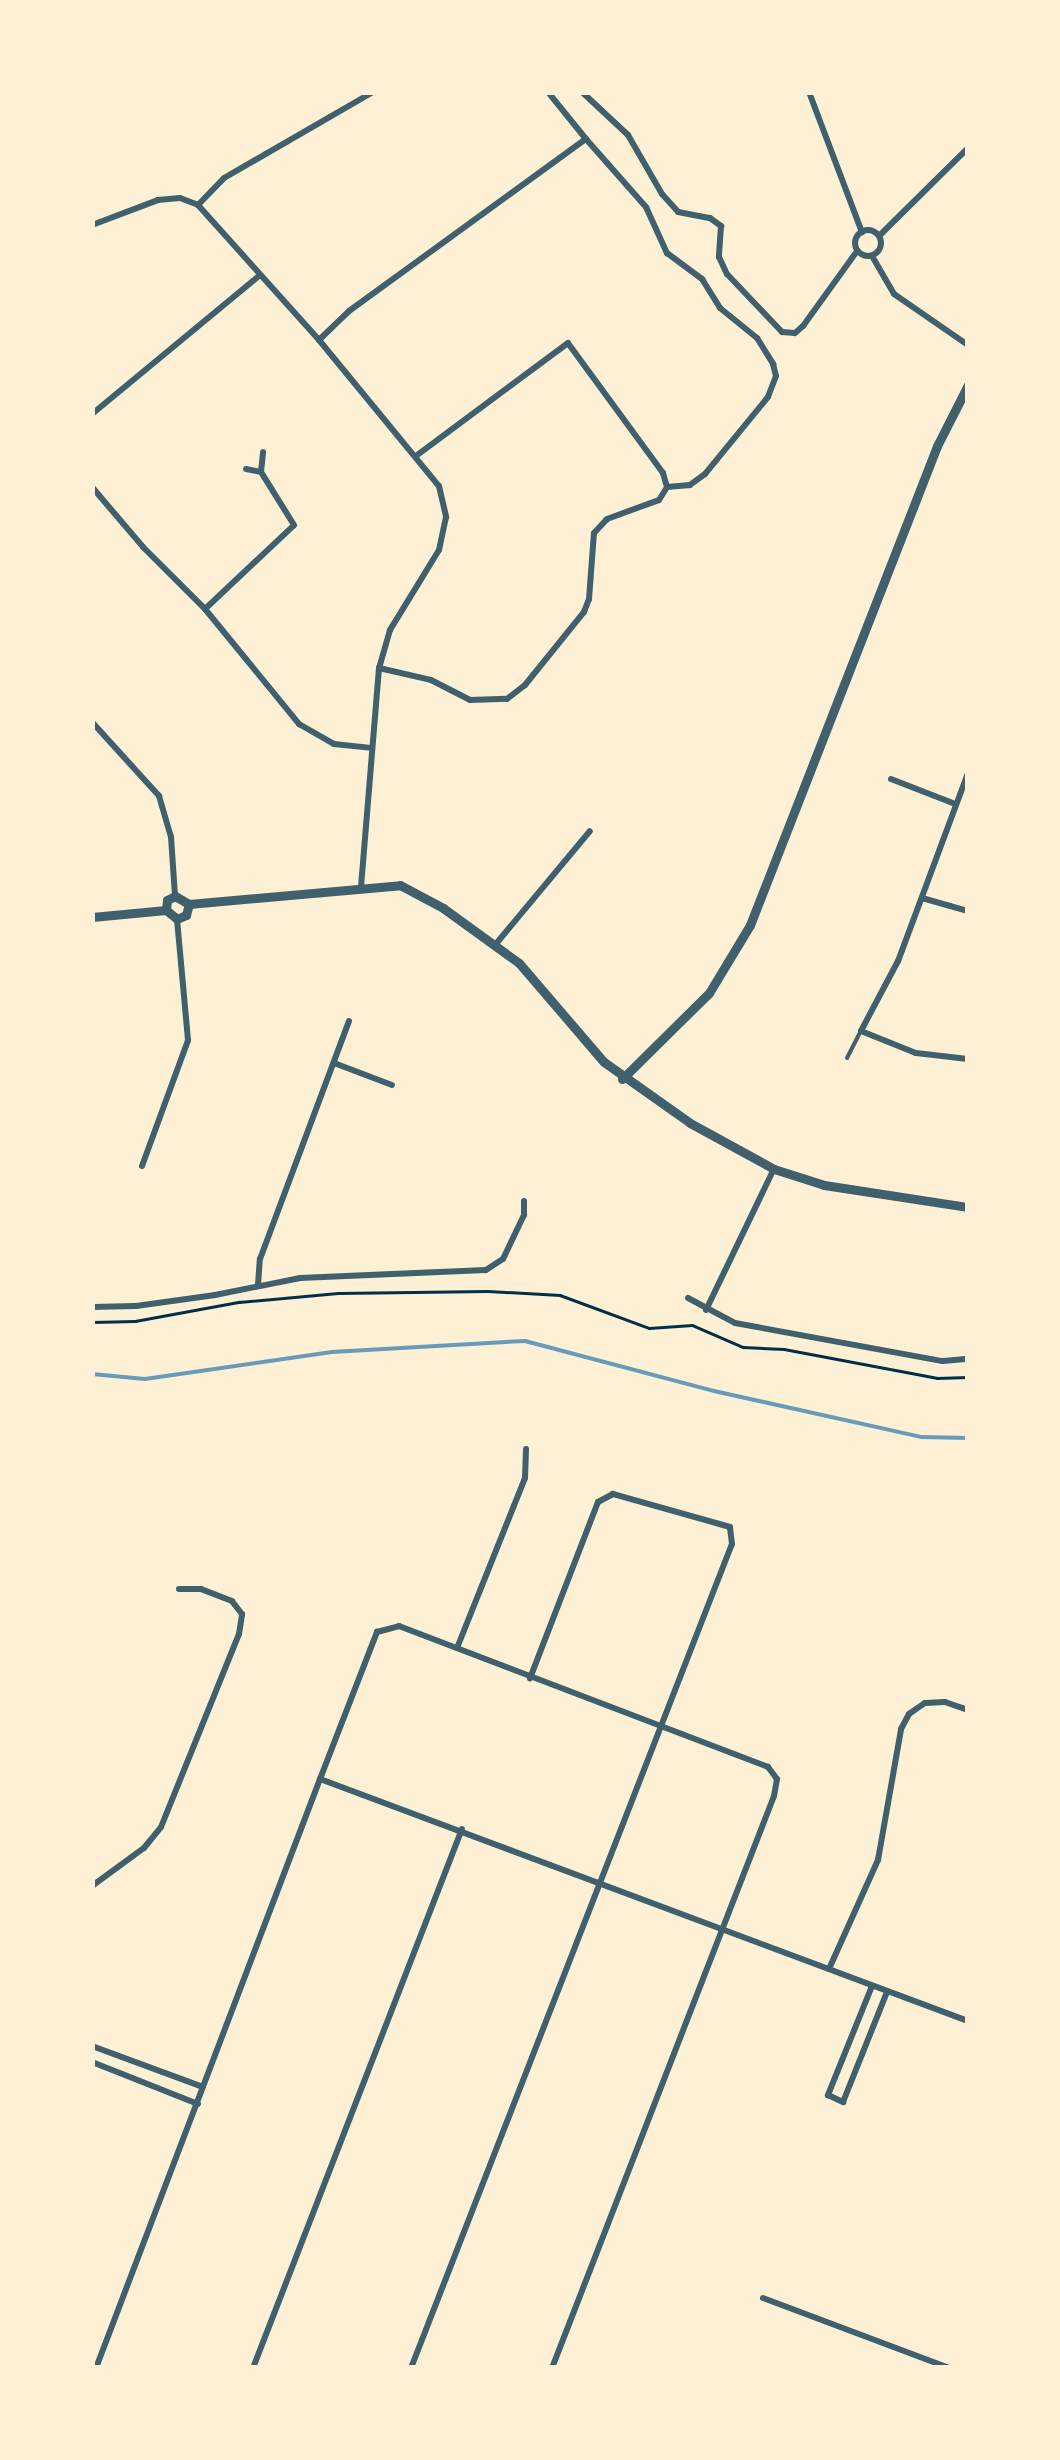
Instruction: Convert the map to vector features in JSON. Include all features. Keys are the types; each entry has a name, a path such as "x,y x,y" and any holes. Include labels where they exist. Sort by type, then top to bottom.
{"street":[{"path":"198,205 224,178 374,92"},
{"path":"548,92 646,208 666,253 702,279 720,308 757,338 776,376 768,397 706,474 690,485 667,487"},
{"path":"582,92 628,135 662,194 678,212 710,218 722,226 720,258 728,274 782,332 795,332 803,326 858,251 856,238 862,232"},
{"path":"809,92 862,232"},
{"path":"319,340 350,311 586,139"},
{"path":"879,236 968,148"},
{"path":"92,226 158,200 180,198 198,205 319,340 439,486 444,533 430,569 390,630 379,668 361,886"},
{"path":"862,232 879,236"},
{"path":"872,256 880,248 879,236"},
{"path":"858,251 872,256 894,294 968,345"},
{"path":"92,414 260,275"},
{"path":"379,668 432,680 470,700 507,699 525,685 584,612 590,598 594,534 608,519 659,500 667,487 663,473 568,343 470,412 418,456"},
{"path":"622,1079 709,993 750,925 937,446 968,385"},
{"path":"205,609 294,526 261,472 263,452"},
{"path":"246,469 261,472"},
{"path":"92,487 143,547 205,609 299,724 334,744 370,748"},
{"path":"92,722 159,796 172,837 175,896"},
{"path":"968,772 898,961 861,1032 916,1053 968,1059"},
{"path":"890,779 955,804"},
{"path":"496,945 590,830"},
{"path":"175,896 188,904 400,885 417,892 496,945 529,973 592,1050 622,1079 690,1124 774,1169 824,1185 968,1208"},
{"path":"166,910 167,900 175,896"},
{"path":"922,898 968,911"},
{"path":"178,919 186,915 188,904"},
{"path":"92,917 166,910 178,919 188,1040 142,1166"},
{"path":"258,1286 260,1259 350,1021"},
{"path":"334,1064 392,1085"},
{"path":"706,1310 774,1169"},
{"path":"92,1306 136,1306 300,1278 486,1270 503,1259 524,1215 524,1202"},
{"path":"688,1298 735,1323 943,1361 968,1359"},
{"path":"456,1648 525,1478 526,1449"},
{"path":"410,2368 732,1544 730,1527 613,1494 598,1502 530,1678"},
{"path":"92,1886 144,1848 162,1827 239,1634 242,1614 232,1601 201,1589 180,1588"},
{"path":"96,2368 378,1632 400,1626 768,1767 776,1779 774,1796 552,2368"},
{"path":"828,1970 878,1860 901,1729 909,1714 925,1703 944,1702 968,1710"},
{"path":"320,1779 967,2021"},
{"path":"252,2368 462,1830"},
{"path":"872,1986 828,2095 843,2102 887,1992"},
{"path":"92,2046 202,2087"},
{"path":"92,2062 198,2104"},
{"path":"764,2298 949,2368"}],"lane":[{"path":"847,1058 861,1032"}],"path":[{"path":"92,1322 135,1321 238,1302 338,1293 488,1291 566,1298 650,1328 692,1326 743,1346 784,1349 937,1378 968,1378"}],"waterway":[{"path":"92,1374 145,1379 332,1352 525,1341 714,1391 922,1437 968,1438"}]}
